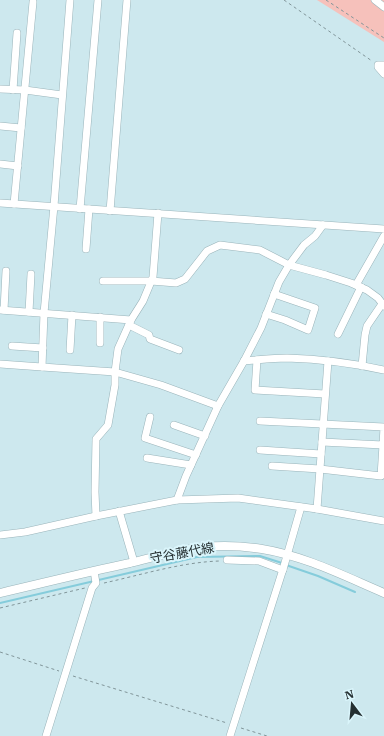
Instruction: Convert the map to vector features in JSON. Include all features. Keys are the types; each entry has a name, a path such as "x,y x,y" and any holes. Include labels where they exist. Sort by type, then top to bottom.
{"main road":[{"name":"守谷藤代線","path":"0,593 204,547 235,546 287,554 315,563 384,593"}],"street":[{"path":"42,367 44,313 70,0"},
{"path":"80,208 98,0"},
{"path":"110,211 127,0"},
{"path":"375,0 384,7"},
{"path":"14,204 33,2"},
{"path":"13,90 17,33"},
{"path":"381,65 378,67 384,74"},
{"path":"0,89 25,90 62,95"},
{"path":"0,126 21,128"},
{"path":"0,164 18,166"},
{"path":"0,203 384,229"},
{"path":"86,249 90,209"},
{"path":"96,516 96,439 108,424 115,385 118,349 130,322 143,301 153,277 158,213"},
{"path":"177,500 218,406 261,328 279,282 304,245 315,236 323,225"},
{"path":"338,334 359,286 384,236"},
{"path":"103,281 151,281 176,283 185,279 207,251 220,245 260,250 290,265 359,286 378,298 383,305 367,326 362,366"},
{"path":"6,271 2,310 100,317 130,322 149,335 150,340 179,350"},
{"path":"29,312 31,274"},
{"path":"266,314 308,330 315,308 274,294"},
{"path":"70,350 72,315"},
{"path":"100,317 100,342"},
{"path":"12,346 43,348"},
{"path":"244,361 286,358 328,361 384,370"},
{"path":"257,360 255,390 325,394"},
{"path":"317,509 328,361"},
{"path":"0,364 115,372 161,385 218,406"},
{"path":"150,417 145,438 196,455"},
{"path":"260,421 384,427 382,476 320,469 272,466"},
{"path":"174,425 205,436"},
{"path":"322,442 383,445"},
{"path":"260,450 321,454"},
{"path":"147,458 191,465"},
{"path":"0,535 25,532 177,500 238,498 317,509 384,521"},
{"path":"230,736 283,570 301,507"},
{"path":"119,511 134,562"},
{"path":"227,560 259,562 283,570"},
{"path":"46,736 92,588 96,583 94,571"}],"path":[{"path":"284,0 381,65"},
{"path":"326,0 384,38"},
{"path":"0,608 167,568 227,560"},
{"path":"0,652 267,736"}],"shaded area":[{"path":"317,0 384,0 384,42"}],"waterway":[{"path":"0,603 197,557 260,556 282,563"},
{"path":"286,565 318,576 355,592"}]}
